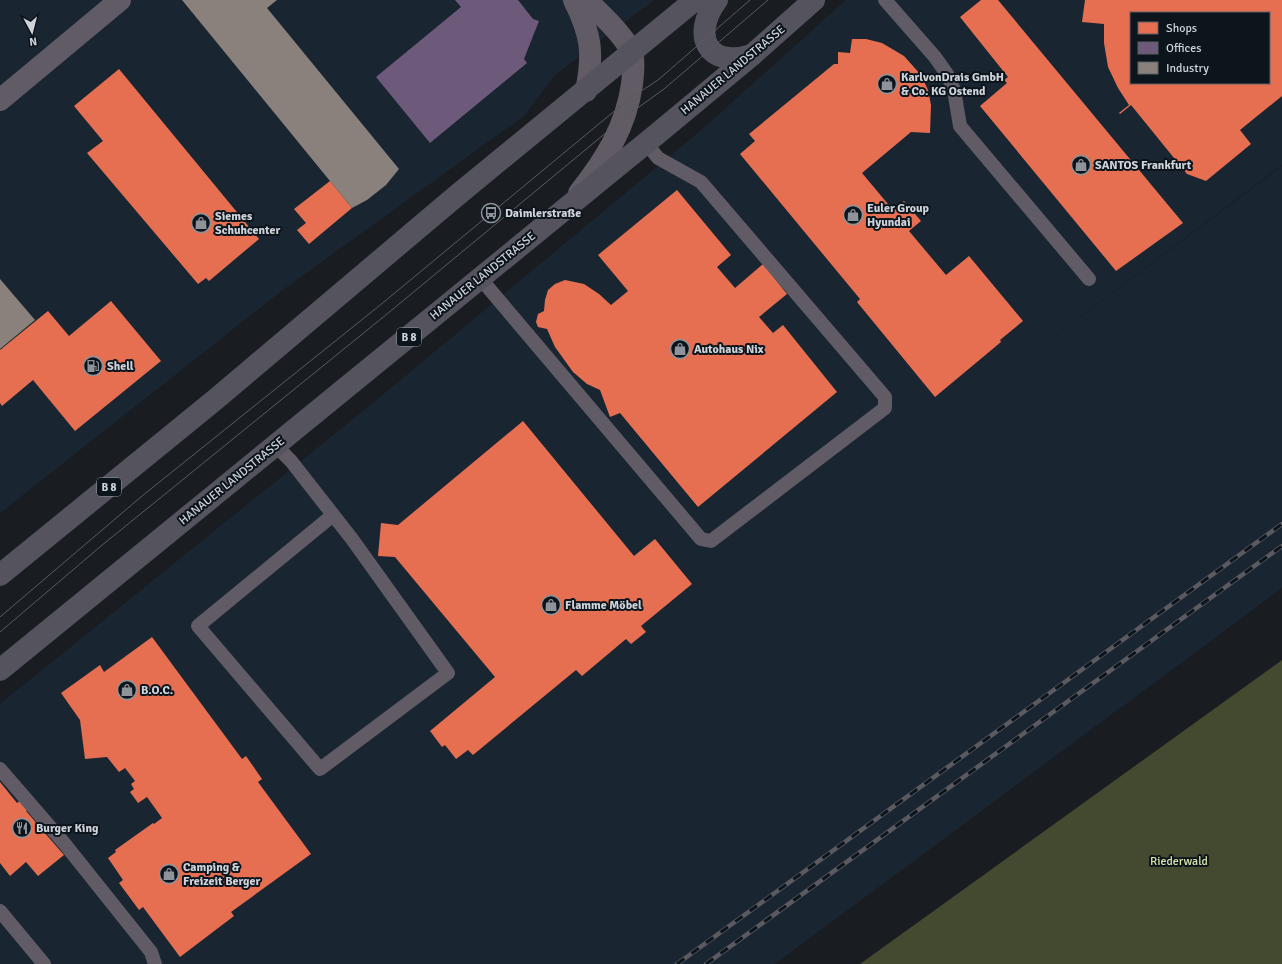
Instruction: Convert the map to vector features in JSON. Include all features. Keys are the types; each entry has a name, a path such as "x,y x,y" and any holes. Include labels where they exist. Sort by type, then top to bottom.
{"main road":[{"name":"B 8","path":"0,574 216,399 455,197 695,0"},
{"path":"717,0 707,16 704,25 704,40 710,49 722,57 732,59 752,55"},
{"name":"HANAUER LANDSTRASSE","path":"0,670 570,206 752,55 814,0"}],"street":[{"path":"0,100 120,0"},
{"path":"574,0 586,29 591,51 591,65 586,91"},
{"path":"570,206 589,180 622,124 634,73 631,52 616,31 586,0"}],"lane":[{"path":"885,0 936,57 947,74 954,90 960,126 1089,279"},
{"path":"480,278 701,539 711,541 886,408 885,397 702,182 658,158 646,143"},
{"path":"276,446 290,461 333,515 448,673 320,769 198,626 333,515"},
{"path":"0,769 64,843 151,952 155,964"},
{"path":"0,911 44,964"}],"shaded area":[{"path":"0,0 654,0 555,75 524,116 284,289 0,513"},
{"path":"846,0 1282,0 1282,165 930,430 1282,166 1282,588 775,964 0,964 0,704 374,402 699,132"}],"green space":[{"name":"Riederwald","path":"1282,660 1282,964 860,964"}],"building: Shops":[{"name":"SANTOS Frankfurt","path":"981,0 998,0 1183,223 1116,271 980,106 1007,83 1004,80 1008,77 960,17"},
{"path":"1085,0 1282,0 1282,96 1240,130 1251,144 1206,181 1187,174 1131,105 1120,114 1119,113 1129,105 1118,88 1108,67 1104,43 1104,24 1082,22"},
{"name":"Euler Group Hyundai","path":"852,39 866,39 882,43 904,56 921,75 928,90 931,105 930,133 911,132 862,173 893,210 904,201 921,221 909,231 946,275 969,256 1023,321 1000,340 1001,342 935,397 857,302 860,299 740,154 755,141 749,134 834,64 838,64 838,52 850,53"},
{"path":"119,69 259,239 209,281 206,278 198,284 87,153 103,141 74,106"},
{"path":"330,181 352,208 309,244 297,230 306,223 294,209"},
{"path":"677,190 731,255 717,267 735,288 763,264 787,294 759,317 773,333 783,325 837,392 698,507 620,413 610,417 600,390 587,384 573,372 555,347 547,329 538,327 536,322 538,314 544,311 548,290 555,284 565,280 584,284 599,294 611,305 628,291 598,255"},
{"name":"Shell","path":"111,301 161,361 75,431 33,380 2,406 0,403 0,350 48,311 69,336"},
{"name":"Flamme Möbel","path":"523,421 634,556 655,539 692,584 641,626 646,632 631,644 626,639 582,676 576,670 473,755 468,750 456,759 445,745 442,747 430,731 495,677 395,557 378,556 381,523 398,525"},
{"path":"152,637 242,759 246,756 262,779 258,782 311,854 231,912 234,916 180,957 143,907 139,910 119,883 123,880 108,858 116,852 115,850 162,818 147,797 138,803 130,792 134,789 131,784 135,781 125,768 119,772 107,757 85,759 80,720 61,693 100,665 104,672"},
{"name":"Burger King","path":"0,782 17,803 21,800 28,809 26,811 39,826 41,825 46,830 44,832 64,855 38,876 26,862 10,876 0,863"}],"building: Offices":[{"path":"455,0 518,0 533,19 539,21 524,59 527,63 430,143 376,77 461,7"}],"building: Industry":[{"path":"182,0 277,0 267,8 399,169 386,185 367,200 352,208"},
{"path":"0,279 35,320 0,349"}],"tram line":[{"path":"0,617 142,496 379,306 629,99 658,80 750,0"},
{"path":"0,632 101,546 387,314 625,117 664,89 768,0"}],"railway":[{"path":"677,964 1282,524"},
{"path":"706,964 1282,546"}],"place":[{"name":"KarlvonDrais GmbH & Co. KG Ostend","path":"887,84"},
{"name":"SANTOS Frankfurt","path":"1081,165"},
{"name":"Daimlerstraße","path":"491,213"},
{"name":"Euler Group Hyundai","path":"853,215"},
{"name":"Siemes Schuhcenter","path":"201,223"},
{"name":"Autohaus Nix","path":"680,349"},
{"name":"Shell","path":"93,366"},
{"name":"Flamme Möbel","path":"551,605"},
{"name":"B.O.C.","path":"127,690"},
{"name":"Burger King","path":"22,828"},
{"name":"Camping & Freizeit Berger","path":"169,874"}]}
